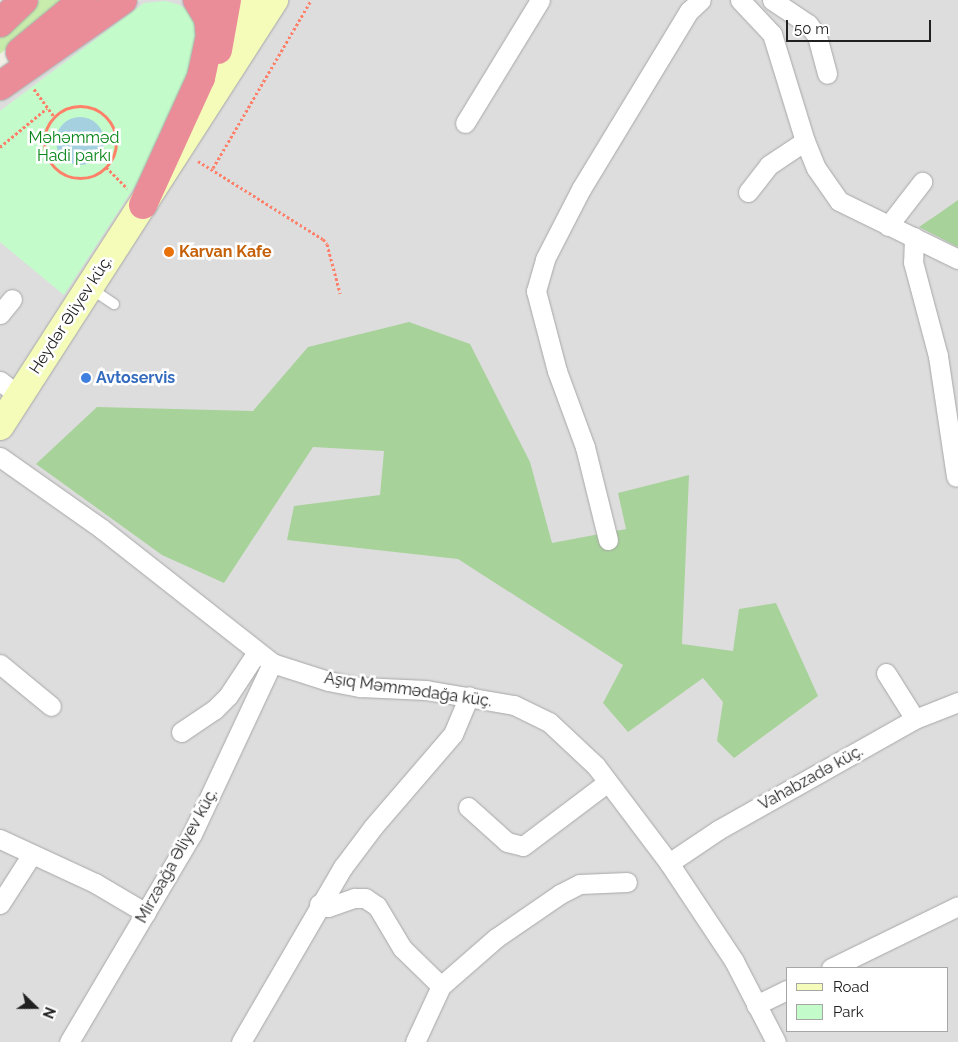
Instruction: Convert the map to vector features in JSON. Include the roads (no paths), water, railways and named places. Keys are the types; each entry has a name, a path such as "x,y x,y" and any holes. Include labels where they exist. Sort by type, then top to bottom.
{"highway":[{"path":"0,23 24,0"},
{"path":"0,69 83,0"},
{"path":"0,78 101,0"},
{"path":"0,86 123,0"},
{"path":"182,125 201,78 210,36 208,18 197,0"},
{"path":"143,205 218,51 227,0"}],"main road":[{"path":"206,106 250,0"},
{"path":"206,106 274,0"},
{"name":"Heydər Əliyev küç.","path":"0,426 10,388 90,288 206,106"}],"street":[{"path":"465,123 540,0"},
{"path":"608,540 586,447 557,371 536,291 545,259 581,189 689,11 701,0"},
{"path":"740,0 772,34 805,142 816,168 839,201 958,259"},
{"path":"772,0 808,24 817,36 827,74"},
{"path":"748,192 769,165 805,142"},
{"path":"888,226 922,182"},
{"path":"914,237 912,262 938,356 956,477"},
{"path":"0,314 12,299"},
{"name":"Aşıq Məmmədağa küç.","path":"0,456 96,524 264,657 328,681 360,687 469,696 514,706 549,722 608,782 669,863 734,961 776,1042"},
{"path":"181,732 214,710 264,657"},
{"name":"Mirzəağa Əliyev küç.","path":"69,1042 146,913 217,785 264,657"},
{"path":"0,664 51,706"},
{"path":"886,673 915,719"},
{"path":"241,1042 319,904 372,827 452,734 469,696"},
{"name":"Vahabzadə küç.","path":"669,863 718,830 915,719 958,702"},
{"path":"468,807 507,842 523,846 608,782"},
{"path":"0,839 95,883 146,913"},
{"path":"0,904 32,854"},
{"path":"415,1042 441,986 475,954 560,894 580,884 627,882"},
{"path":"319,904 328,907 354,898 371,902 377,906 402,948 441,986"},
{"path":"833,967 958,906"},
{"path":"756,1005 786,990"}],"lane":[{"path":"90,288 114,304"}],"water":[{"path":"75,117 85,117 94,121 100,127 104,141 100,155 94,161 85,165 75,165 66,161 60,155 56,146 56,136 60,127 66,121"}],"place":[{"name":"Karvan Kafe","path":"169,252"},
{"name":"Avtoservis","path":"86,378"}],"park label":[{"name":"Məhəmməd Hadi parkı","path":"74,147"}]}
